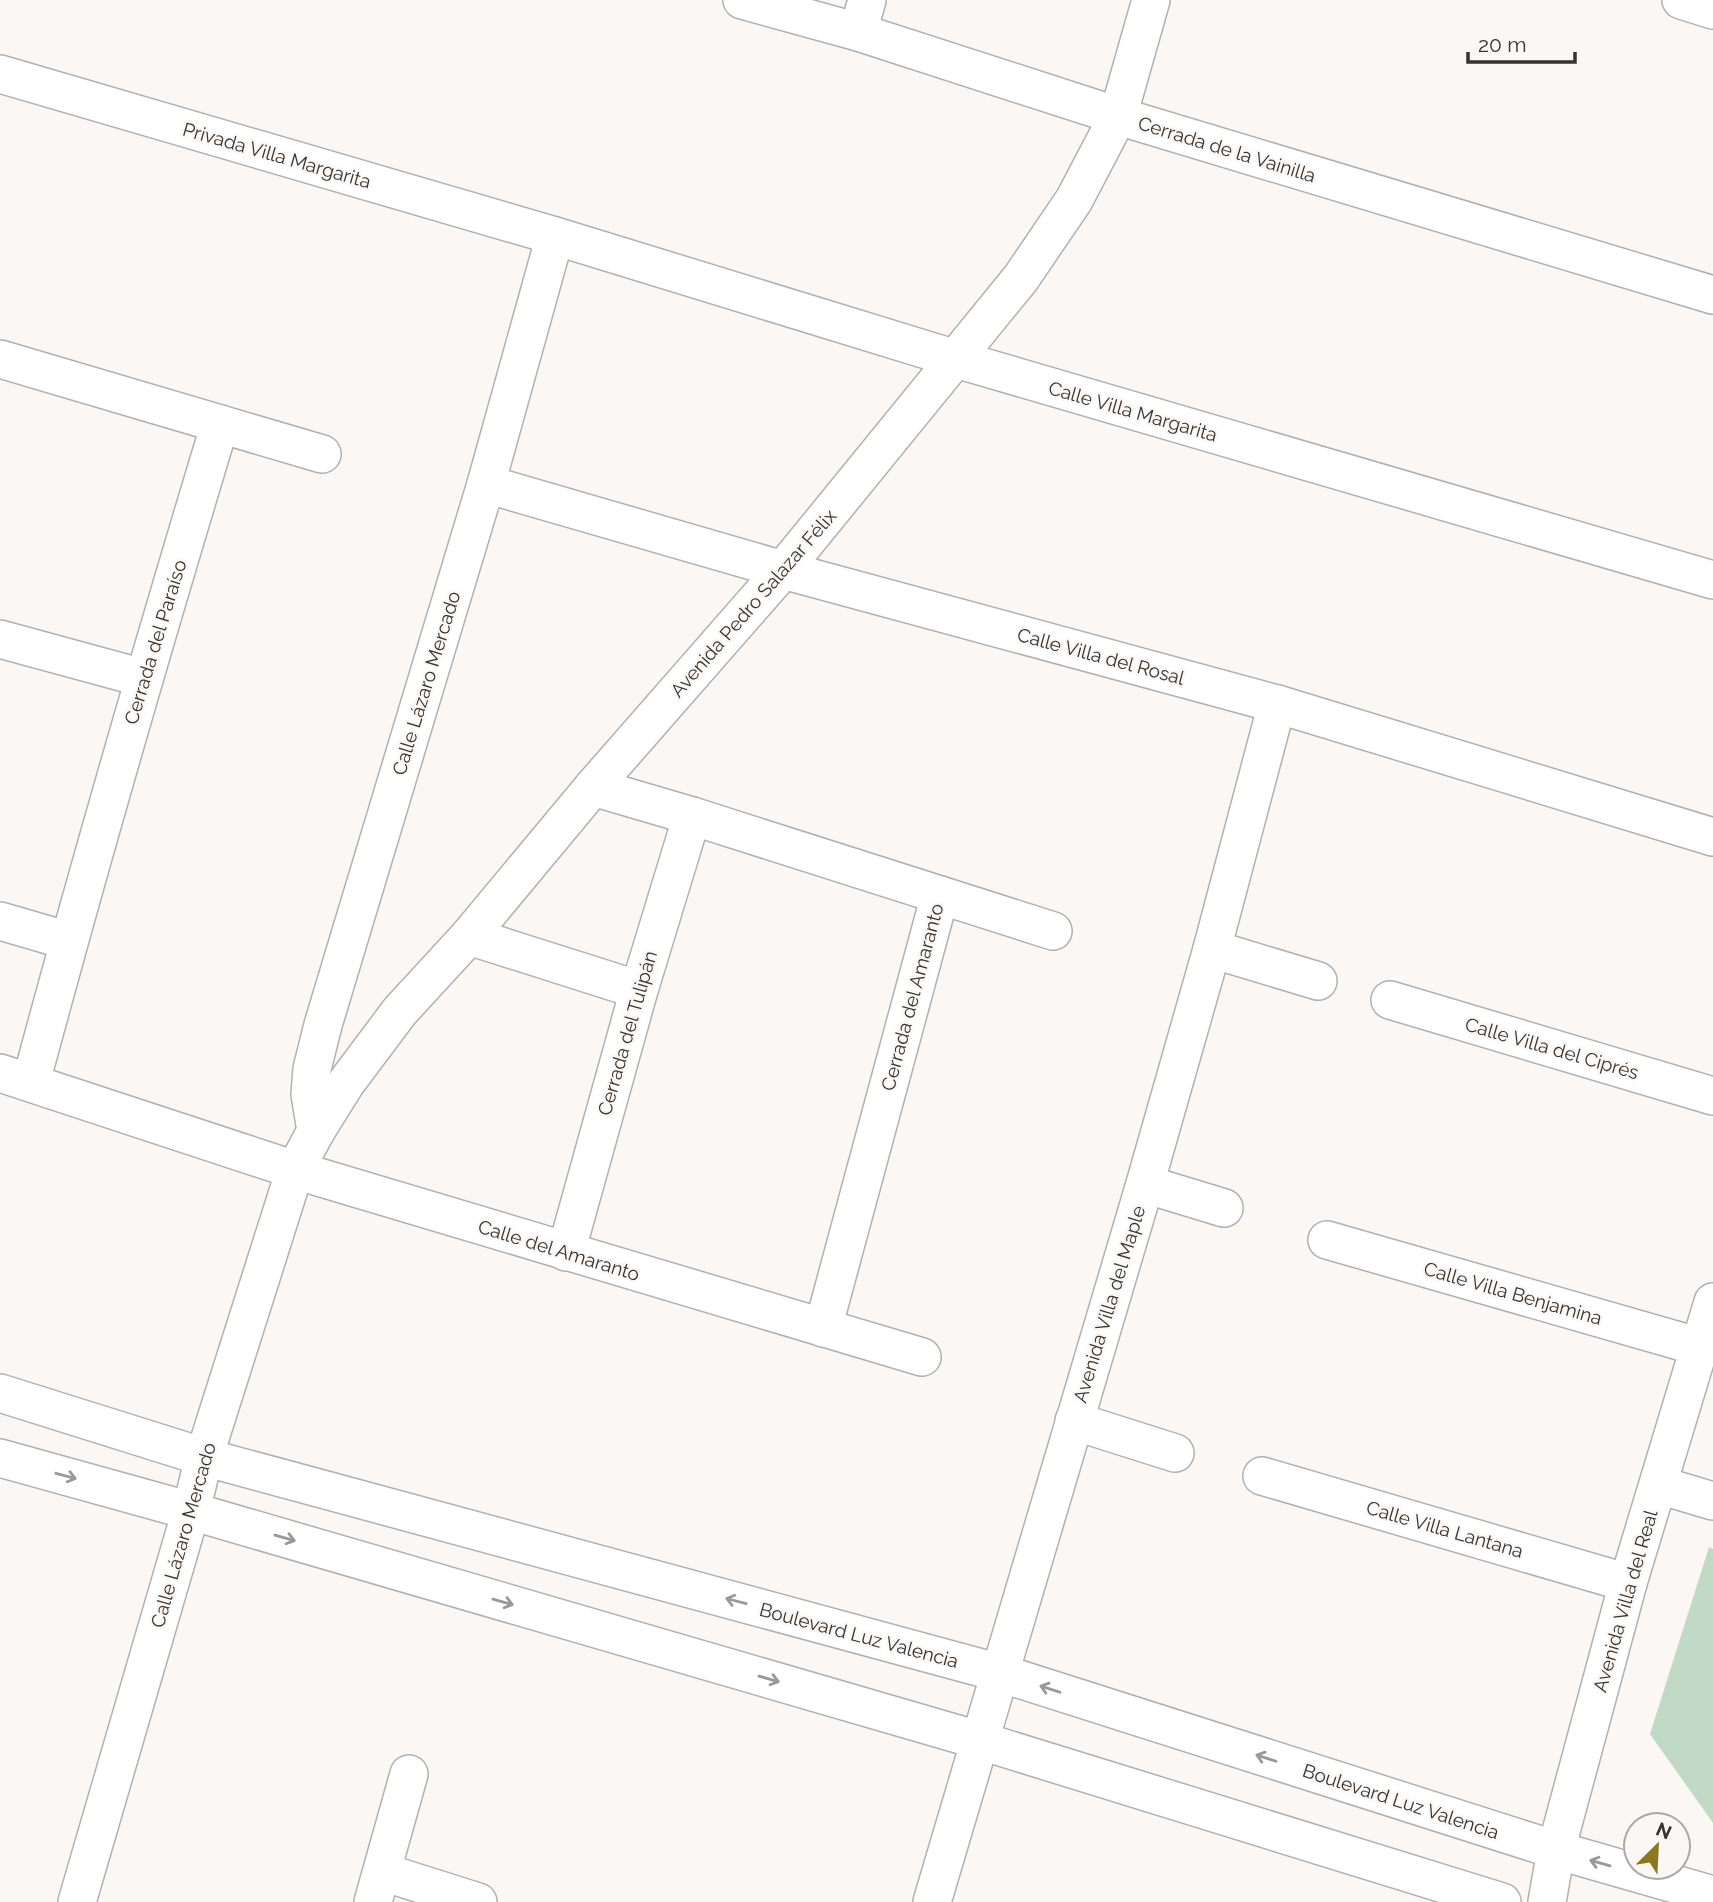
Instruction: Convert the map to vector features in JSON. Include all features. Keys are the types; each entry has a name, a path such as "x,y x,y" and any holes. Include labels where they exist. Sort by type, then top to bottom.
{"street":[{"name":"Cerrada de la Vainilla","path":"742,0 863,16 1118,116 1713,295"},
{"name":"Avenida Pedro Salazar Félix","path":"295,1170 346,1083 400,1012 470,936 593,787 783,570 1021,278 1074,200 1118,116 1151,0"},
{"path":"1681,0 1713,10"},
{"name":"Privada Villa Margarita","path":"0,74 555,236"},
{"name":"Calle Villa Margarita","path":"555,236 956,359 1713,580"},
{"name":"Calle Lázaro Mercado","path":"316,1131 310,1094 312,1069 323,1025 486,484 555,236"},
{"path":"0,359 322,454"},
{"name":"Cerrada del Paraíso","path":"220,424 143,678 69,940 15,1078 295,1170"},
{"name":"Calle Villa del Rosal","path":"486,484 783,570 1277,704 1713,837"},
{"path":"0,639 143,678"},
{"name":"Avenida Villa del Maple","path":"932,1902 1145,1184 1212,949 1277,704"},
{"name":"Cerrada del Amaranto","path":"593,787 940,895 823,1328"},
{"name":"Cerrada del Tulipán","path":"566,1252 639,990 692,816"},
{"path":"940,895 1053,931"},
{"path":"0,921 69,940"},
{"path":"470,936 639,990"},
{"path":"1212,949 1318,981"},
{"name":"Calle Villa del Ciprés","path":"1390,1000 1713,1096"},
{"name":"Calle Lázaro Mercado","path":"77,1902 191,1511 204,1457 295,1170"},
{"name":"Calle del Amaranto","path":"295,1170 922,1357"},
{"path":"1145,1184 1224,1208"},
{"name":"Calle Villa Benjamina","path":"1327,1240 1700,1347"},
{"name":"Avenida Villa del Real","path":"1547,1902 1556,1850 1628,1583 1713,1302"},
{"name":"Boulevard Luz Valencia","path":"0,1393 204,1457 1000,1673 1556,1850 1713,1895"},
{"path":"1074,1421 1175,1453"},
{"path":"0,1458 978,1740 1502,1902"},
{"name":"Calle Villa Lantana","path":"1262,1475 1628,1583"},
{"path":"1659,1485 1713,1501"},
{"path":"409,1774 378,1887 478,1902"}],"green space":[{"path":"1709,1547 1713,1549 1713,1823 1650,1734"}]}
